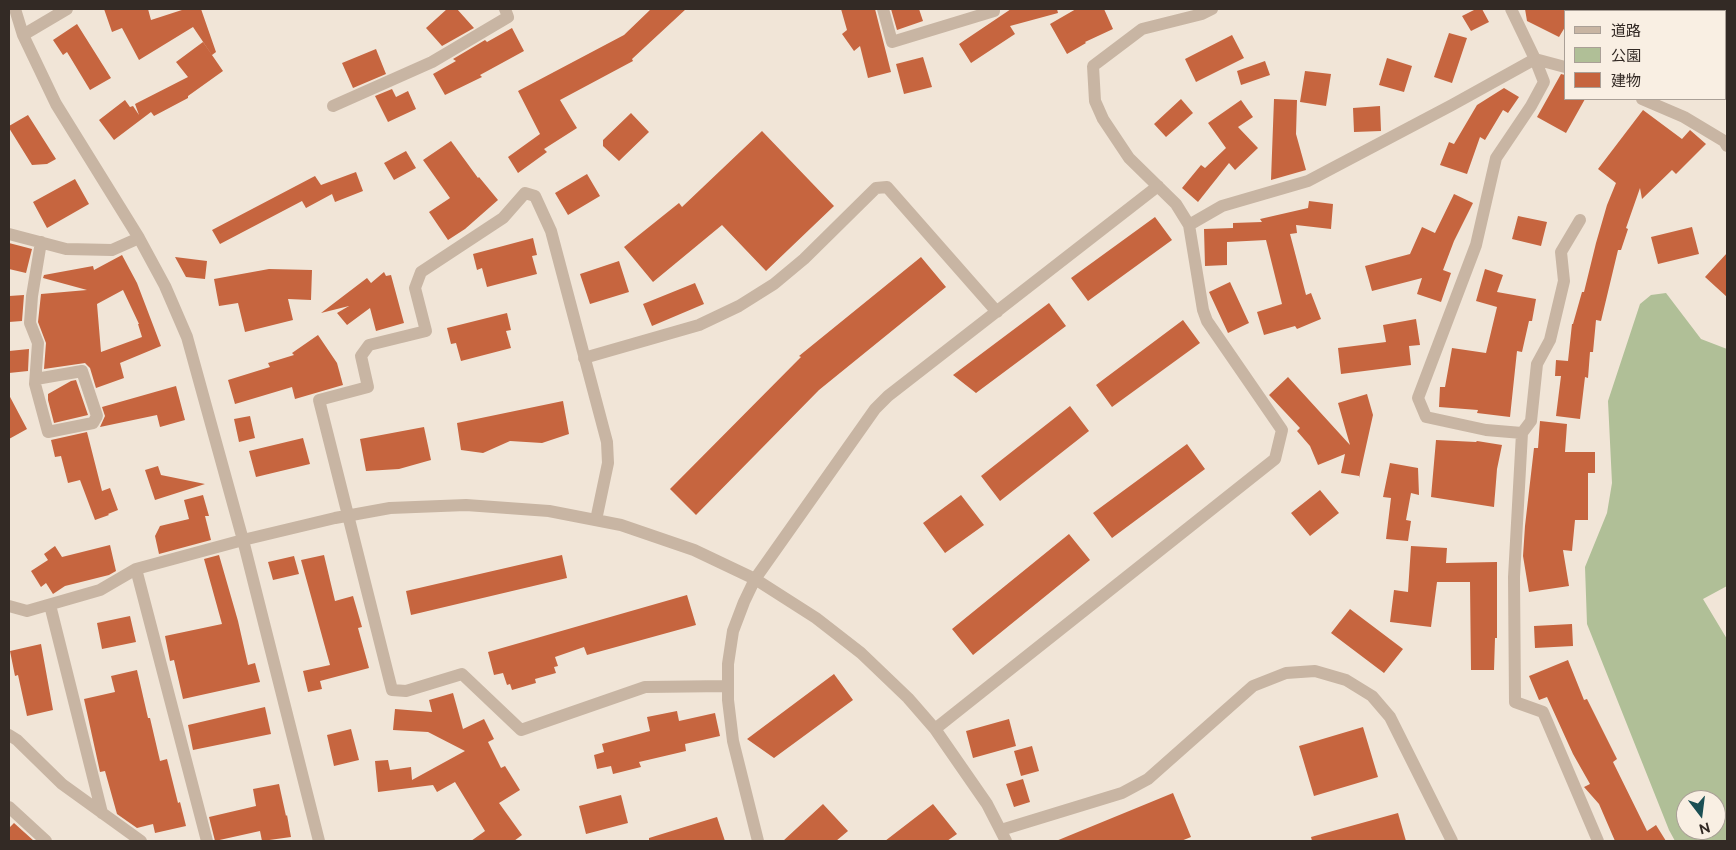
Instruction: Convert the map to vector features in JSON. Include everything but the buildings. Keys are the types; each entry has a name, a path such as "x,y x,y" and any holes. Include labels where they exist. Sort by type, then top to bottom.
{"street":[{"path":"15,9 23,36 56,104 139,238 165,286 187,337 242,540 319,841"},
{"path":"23,36 66,9"},
{"path":"333,106 432,62 508,17 505,9"},
{"path":"883,9 892,42 994,11 994,9"},
{"path":"936,729 1275,459 1282,430 1207,321 1203,310 1189,225 1176,204 1129,158 1103,119 1095,101 1093,66 1142,29 1202,14 1212,9"},
{"path":"1511,9 1536,59 1544,82 1531,106 1496,158 1476,245 1418,398 1426,417 1486,430 1522,433"},
{"path":"1189,225 1222,206 1308,181 1536,59 1564,66"},
{"path":"1644,100 1684,117 1724,141 1727,146"},
{"path":"758,841 733,740 728,700 728,664 733,631 754,579 875,409 888,396 1158,186"},
{"path":"584,358 699,325 739,306 774,284 804,259 876,188 887,187 997,312"},
{"path":"596,520 608,463 606,442 550,230 535,196 525,193 503,218 421,272 415,288 426,332 369,345 361,356 368,387 319,400 392,690 406,691 462,674 521,730 645,687 728,686"},
{"path":"1580,220 1561,252 1564,281 1550,340 1537,364 1531,421 1522,433 1514,577 1515,702 1544,712 1598,841"},
{"path":"9,234 66,249 112,250 139,238"},
{"path":"36,378 82,371 97,416 93,423 48,432 35,384 38,342 30,323 32,296 41,242"},
{"path":"9,606 27,611 100,590 136,570 242,540 390,508 466,505 549,512 621,525 694,550 754,579 816,618 861,653 908,698 936,729 987,804 1003,836 1122,794 1148,779 1252,686 1286,673 1315,671 1346,680 1372,696 1390,717 1452,841"},
{"path":"136,570 207,841"},
{"path":"50,605 102,813"},
{"path":"9,735 17,740 62,784 141,841"},
{"path":"9,807 46,841"}],"green space":[{"path":"1666,293 1701,339 1727,349 1727,586 1703,599 1727,639 1727,841 1675,841 1587,624 1585,567 1607,513 1612,483 1608,401 1640,304 1651,295"}]}
